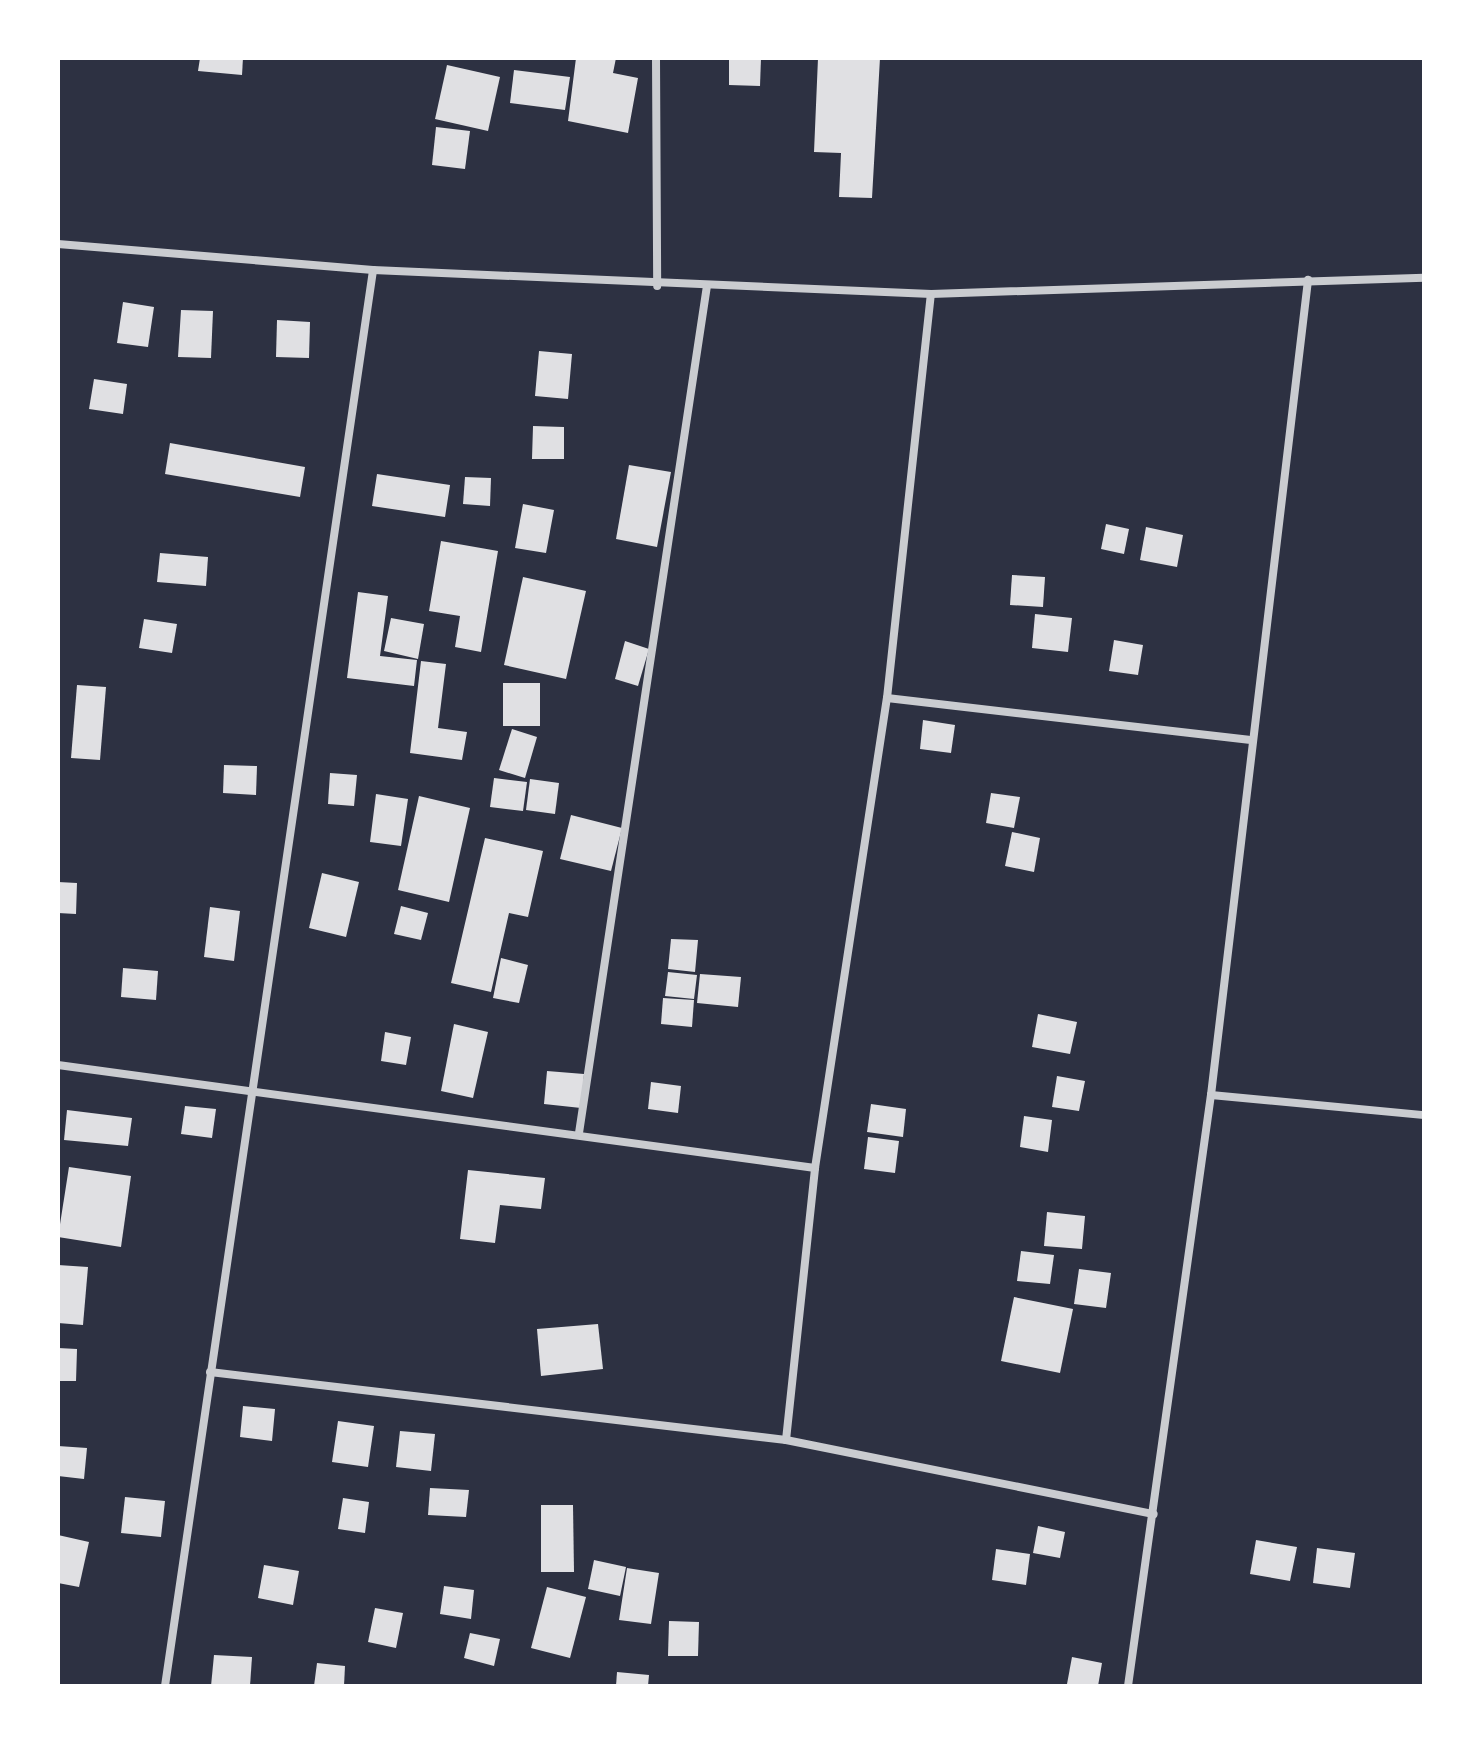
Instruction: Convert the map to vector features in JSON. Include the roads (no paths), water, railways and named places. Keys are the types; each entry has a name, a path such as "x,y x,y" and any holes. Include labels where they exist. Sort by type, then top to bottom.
{"street":[{"path":"656,58 657,286"},
{"path":"58,244 373,270 657,286 931,294 1424,278"},
{"path":"165,1686 250,1086 373,270"},
{"path":"1128,1686 1211,1095 1249,740 1308,280"},
{"path":"579,1133 707,286"},
{"path":"786,1440 815,1168 887,698 931,294"},
{"path":"887,698 1249,740"},
{"path":"58,1065 250,1086 815,1168"},
{"path":"1211,1095 1424,1115"},
{"path":"210,1372 786,1440 1154,1514"}]}
